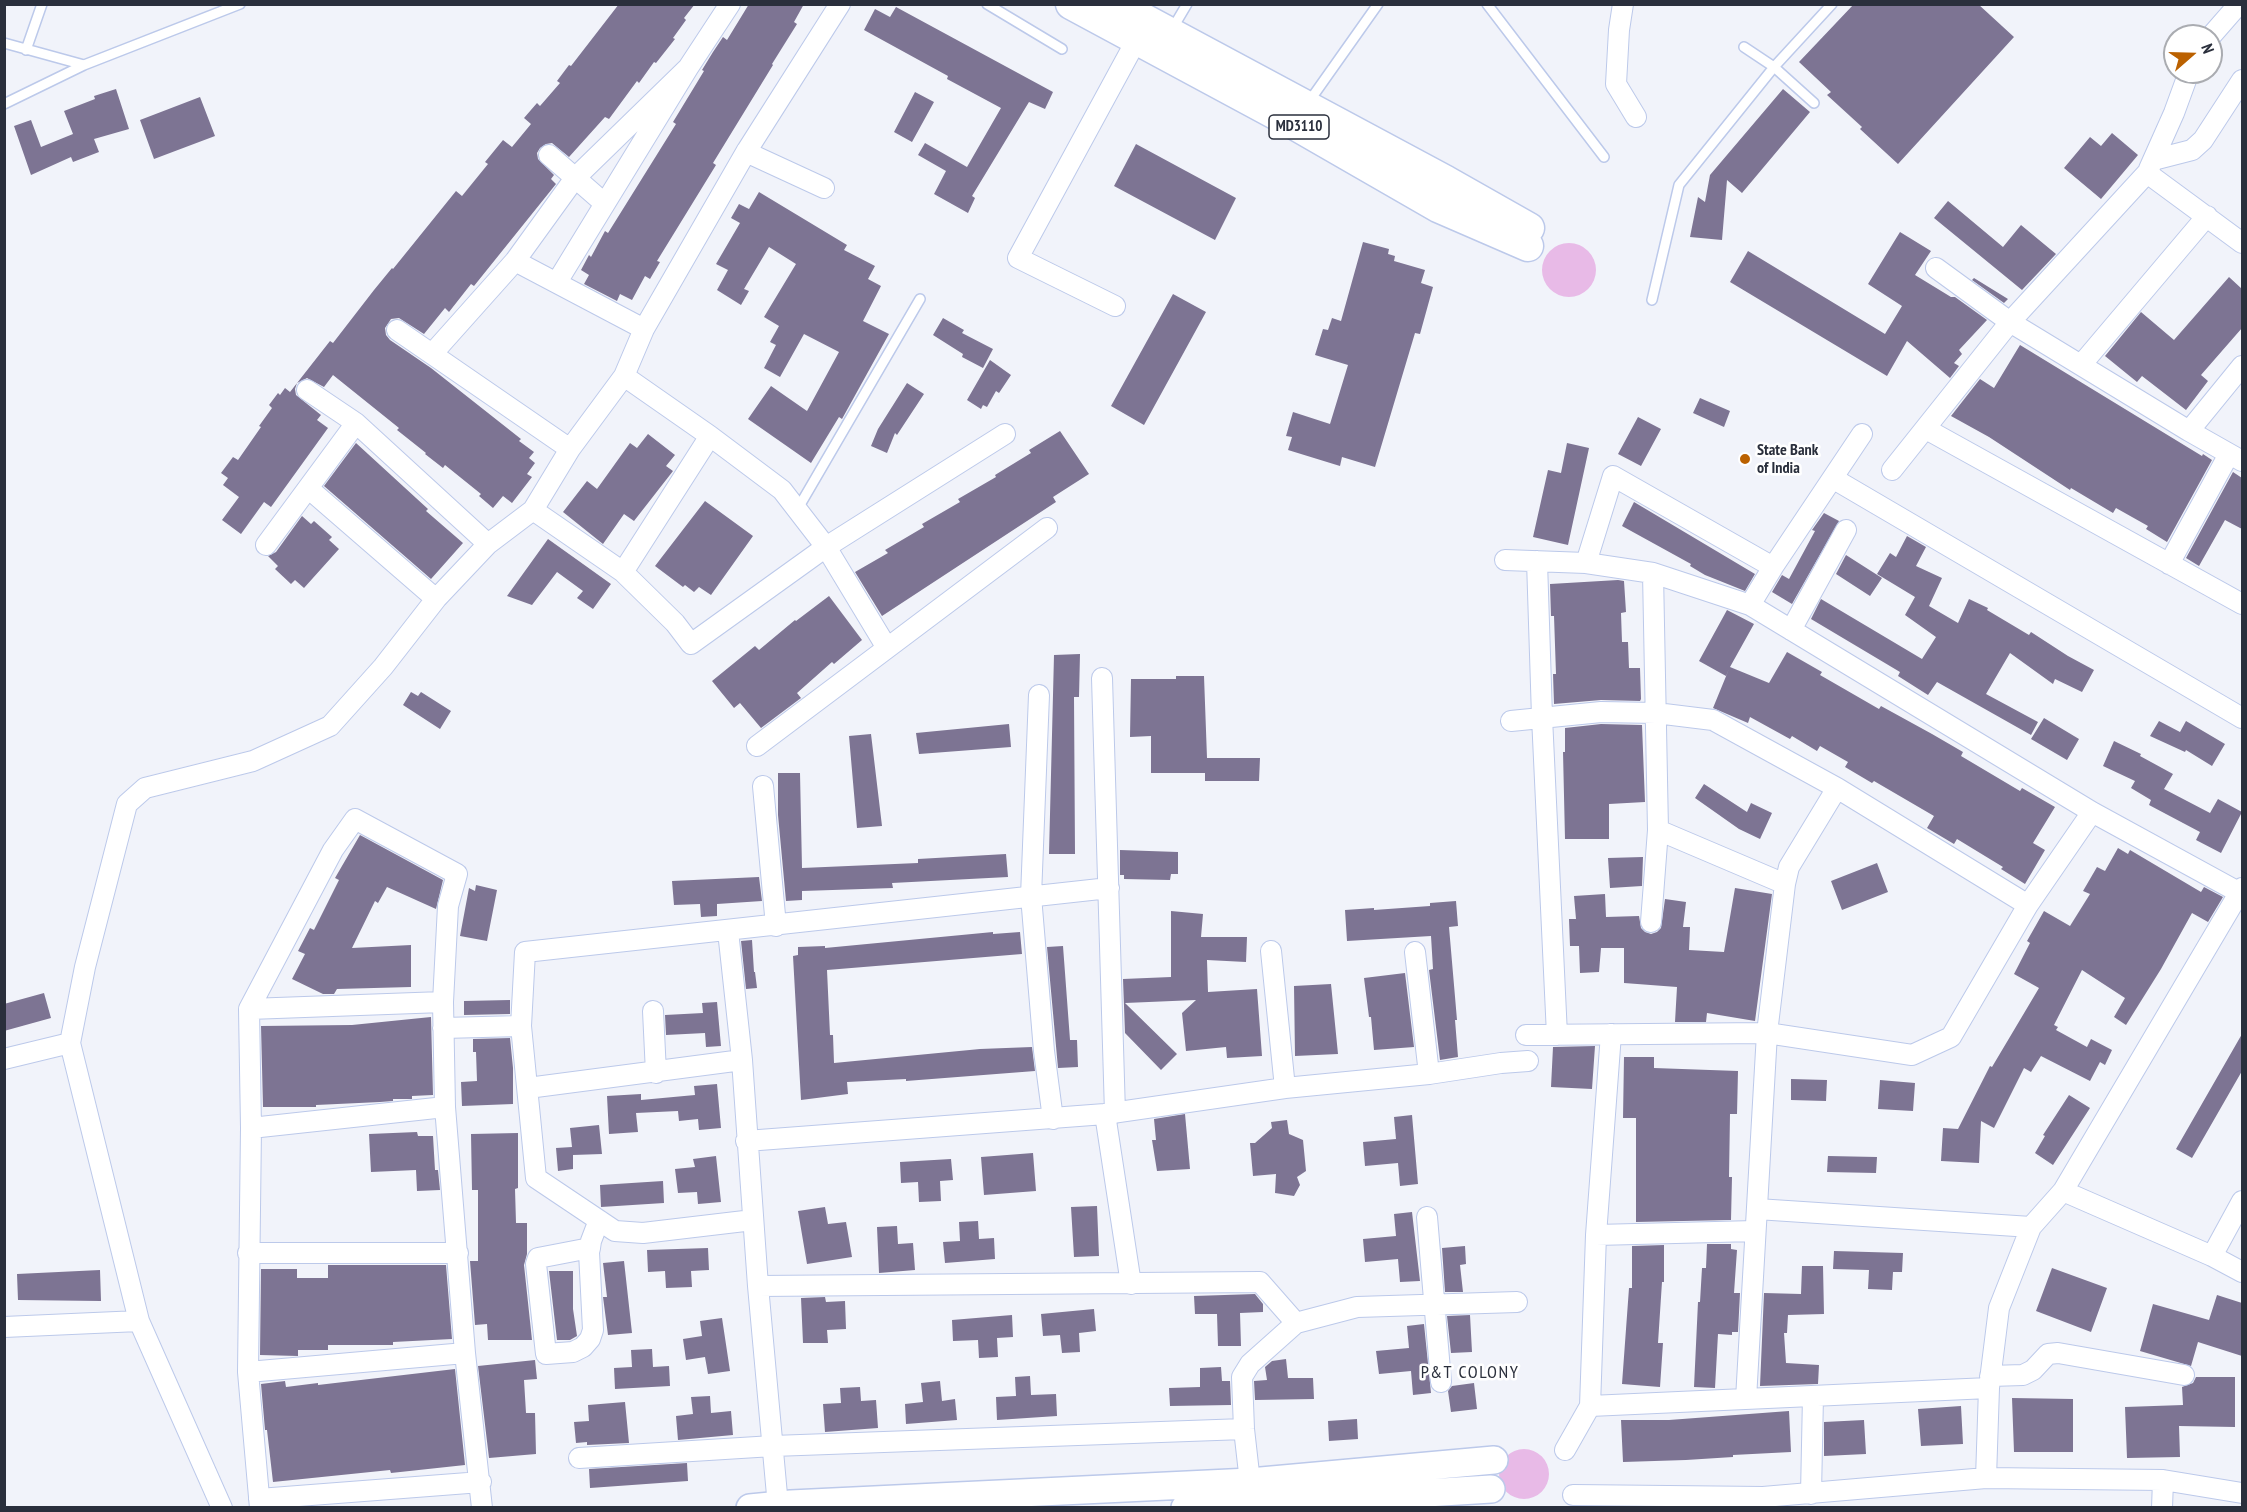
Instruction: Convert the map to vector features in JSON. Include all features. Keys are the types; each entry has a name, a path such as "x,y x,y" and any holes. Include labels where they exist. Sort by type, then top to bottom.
{"main road":[{"name":"MD3110","path":"1071,4 1130,21 1169,34 1446,181 1532,239 1438,207 1292,123 1130,21"},
{"path":"1189,1502 1250,1482 1494,1460"},
{"path":"750,1508 1189,1502 1491,1489"}],"street":[{"path":"557,282 688,68 730,4"},
{"path":"222,1508 139,1321 70,1043 85,967 127,804 145,788 253,761 330,726 383,668 436,599 488,544 533,510 570,449 624,376 644,329 746,152 840,4"},
{"path":"1623,4 1616,84 1636,117"},
{"path":"2222,24 2239,4"},
{"path":"1115,306 1018,258 1130,21"},
{"path":"432,354 515,261 575,178 688,68"},
{"path":"2150,167 2192,150 2203,140 2242,80"},
{"path":"1892,470 2010,322 2150,167 2185,84"},
{"path":"746,152 824,189"},
{"path":"549,155 604,203"},
{"path":"2150,167 2242,243"},
{"path":"2081,365 2207,216"},
{"path":"515,261 644,329"},
{"path":"1936,268 2010,322 2236,458 2169,564"},
{"path":"397,330 570,449"},
{"path":"2189,431 2242,366"},
{"path":"624,376 782,490 826,547 887,648"},
{"path":"307,390 356,423 488,544"},
{"path":"266,545 356,423"},
{"path":"1926,429 2242,604"},
{"path":"533,510 623,572 675,623 691,644 826,547 1005,434"},
{"path":"1750,605 1862,434"},
{"path":"623,572 710,436"},
{"path":"1586,563 1613,476 1773,567"},
{"path":"1834,478 2242,718"},
{"path":"308,488 436,599"},
{"path":"757,746 1047,528"},
{"path":"1791,630 1846,530"},
{"path":"1505,560 1586,563 1653,573 1750,605 2092,812 2242,891 2063,1191 2031,1227 1999,1308 1989,1382 1986,1478"},
{"path":"1538,561 1542,717 1557,1035"},
{"path":"1652,922 1658,830 1653,573"},
{"path":"1102,678 1109,888 1110,1114 1131,1284"},
{"path":"1039,695 1031,896 1044,1051 1053,1119"},
{"path":"1512,720 1601,711 1656,713 1713,720 1837,788 2028,905"},
{"path":"763,786 776,926"},
{"path":"1746,1399 1767,1033 1785,884 1789,867 1837,788"},
{"path":"1526,1035 1767,1033 1912,1055 1951,1037 2028,905 2092,812"},
{"path":"481,1482 259,1503 248,1372 251,1128 249,1009 333,850 355,819 457,874 448,906 443,1002 445,1107 465,1353 481,1482 482,1508"},
{"path":"1658,830 1785,884"},
{"path":"753,1220 643,1233 615,1231 536,1178 521,1026 525,952 1109,888"},
{"path":"728,931 742,1060 746,1141 773,1446 786,1506"},
{"path":"1271,951 1285,1088"},
{"path":"1415,952 1429,1074"},
{"path":"249,1009 443,1002"},
{"path":"653,1011 656,1072"},
{"path":"443,1028 521,1026"},
{"path":"1565,1450 1590,1406 1596,1235 1611,1034"},
{"path":"4,1059 70,1043"},
{"path":"528,1088 742,1060"},
{"path":"746,1141 1110,1114 1285,1088 1429,1074 1501,1062 1528,1061"},
{"path":"251,1128 445,1107"},
{"path":"2063,1191 2212,1256 2242,1272"},
{"path":"2212,1256 2242,1202"},
{"path":"1757,1209 2031,1227"},
{"path":"1427,1216 1441,1382"},
{"path":"590,1248 538,1258 536,1264 546,1354 573,1352 583,1347 590,1339 593,1330 590,1248 599,1220"},
{"path":"1596,1235 1755,1231"},
{"path":"248,1253 458,1253"},
{"path":"758,1286 1260,1281 1296,1323"},
{"path":"1250,1482 1244,1429 1242,1377 1250,1364 1296,1323 1357,1308 1517,1302"},
{"path":"4,1327 139,1321"},
{"path":"248,1372 465,1353"},
{"path":"1590,1406 1813,1396 1989,1382 2023,1375 2033,1370 2048,1354 2058,1353 2184,1375"},
{"path":"1810,1494 1813,1396"},
{"path":"579,1458 773,1446 1244,1429"},
{"path":"1569,1502 1763,1502 1810,1494 1986,1478 2163,1480 2242,1493"},
{"path":"2162,1508 2163,1480"}],"lane":[{"path":"26,50 42,4"},
{"path":"4,104 84,65 240,4"},
{"path":"987,4 1062,49"},
{"path":"1169,34 1187,4"},
{"path":"1305,106 1378,4"},
{"path":"1487,4 1604,157"},
{"path":"1652,300 1679,185 1774,67 1832,4"},
{"path":"4,43 84,65"},
{"path":"1744,47 1774,67 1814,104"},
{"path":"797,510 920,299"}],"shaded area":[{"path":"1569,243 1579,245 1588,251 1594,260 1596,270 1594,280 1588,289 1579,295 1569,297 1559,295 1550,289 1544,280 1542,270 1544,260 1550,251 1559,245"},
{"path":"1524,1449 1542,1456 1549,1474 1542,1492 1524,1499 1506,1492 1499,1474 1506,1456"}],"building":[{"path":"619,4 695,4 684,18 686,20 673,38 675,39 656,63 654,62 639,83 637,81 609,119 605,117 569,157 552,143 540,148 537,153 538,159 554,175 551,179 556,184 474,286 471,284 449,312 445,308 424,334 399,318 391,319 385,328 390,340 431,368 521,439 519,441 534,452 529,458 535,463 527,474 532,477 512,503 503,496 493,508 479,496 481,494 445,465 443,468 425,454 397,430 399,428 333,375 324,387 307,378 297,383 330,341 333,343 456,191 462,196 488,164 485,162 503,140 512,147 531,124 524,118 537,103 540,106 560,83 557,81"},
{"path":"749,4 804,4 794,22 797,24 713,163 716,165 657,261 660,262 650,279 645,276 632,300 620,294 617,301 584,284 589,275 581,270 605,231 608,233 676,124 673,122 713,52 723,37 727,40"},
{"path":"1854,4 1978,4 2014,37 1898,164 1827,95 1831,92 1799,62"},
{"path":"896,7 1053,92 1045,109 1029,102 972,196 975,198 968,213 934,194 946,171 918,155 925,143 967,167 1001,108 864,30 875,9 890,17"},
{"path":"116,89 129,129 94,139 99,152 73,162 71,157 31,175 14,126 31,120 41,147 73,134 64,111 95,99 94,96"},
{"path":"1783,89 1810,112 1742,193 1727,180 1722,240 1690,237 1698,197 1705,202 1710,175"},
{"path":"915,92 934,102 912,142 894,132"},
{"path":"200,97 215,136 154,159 140,120"},
{"path":"2112,133 2138,155 2101,199 2064,168 2090,137 2101,146"},
{"path":"1136,144 1236,198 1215,240 1114,186"},
{"path":"759,192 847,245 844,250 875,266 868,279 881,286 863,321 889,334 842,419 839,417 811,463 748,419 771,386 807,411 839,352 804,334 780,377 764,368 776,345 770,342 779,326 764,317 796,264 769,247 744,289 749,291 741,305 717,290 728,270 716,264 740,223 731,218 739,204 749,209"},
{"path":"1948,201 2003,247 2021,225 2056,254 2022,290 1934,218"},
{"path":"1900,232 1931,251 1915,275 1951,297 1955,297 1987,320 1959,350 1962,354 1954,363 1959,366 1950,378 1907,341 1887,376 1730,282 1748,251 1885,334 1902,306 1868,284"},
{"path":"1363,242 1389,249 1388,254 1395,256 1394,261 1425,270 1421,283 1433,287 1420,334 1415,333 1375,467 1342,457 1340,466 1288,450 1292,437 1286,436 1293,412 1330,424 1348,365 1315,355 1323,329 1328,330 1332,318 1341,321"},
{"path":"2229,277 2242,289 2242,328 2201,375 2208,381 2186,410 2142,376 2137,382 2105,356 2141,312 2174,340"},
{"path":"1974,278 2008,299 2004,303 1972,280"},
{"path":"1173,294 1206,312 1144,425 1111,406"},
{"path":"943,318 964,330 962,333 993,349 983,368 962,357 963,354 933,335"},
{"path":"2020,345 2212,460 2167,542 2146,529 2148,526 2116,508 2113,513 2071,488 2070,490 1989,437 1951,416 1980,379 1994,388"},
{"path":"990,360 1011,375 999,393 996,391 987,407 983,405 981,409 967,400"},
{"path":"297,383 296,395 321,415 317,420 328,428 271,507 264,502 241,534 222,520 239,497 223,485 228,478 221,473 233,457 238,460 261,427 259,426 272,408 269,405 278,393 280,395 285,388 290,392"},
{"path":"907,383 924,394 897,435 895,433 887,453 871,446 878,429"},
{"path":"1700,398 1730,411 1724,427 1693,413"},
{"path":"1638,417 1661,429 1641,466 1618,454"},
{"path":"1060,431 1089,474 1053,497 1056,502 882,616 855,572 888,553 885,550 924,527 922,524 960,502 958,499 996,477 995,475 1031,453 1029,450"},
{"path":"648,434 675,455 666,466 673,471 634,521 624,514 603,544 563,512 587,481 597,489 630,443 637,448"},
{"path":"356,443 428,509 426,511 463,543 431,579 324,486"},
{"path":"1567,443 1589,448 1568,545 1533,537 1548,470 1561,473"},
{"path":"2233,472 2242,478 2242,529 2225,520 2199,566 2186,558"},
{"path":"705,501 753,536 711,595 699,587 694,592 685,585 683,587 655,566"},
{"path":"1634,502 1755,574 1745,591 1705,575 1690,566 1691,564 1622,526"},
{"path":"1824,513 1839,521 1792,604 1772,592 1782,575 1789,579 1815,531 1812,530"},
{"path":"302,516 311,524 314,521 332,537 329,540 339,549 304,588 295,580 291,584 275,569 278,566 268,556 276,552"},
{"path":"1907,536 1926,547 1916,566 1942,578 1929,606 1958,623 1969,599 1988,608 1987,610 2029,635 2031,632 2094,670 2082,692 2055,679 2053,684 2010,653 1986,694 2038,722 2031,735 1937,682 1928,695 1898,676 1900,672 1811,619 1821,599 1922,659 1936,637 1905,615 1915,597 1877,574 1890,553 1896,557"},
{"path":"548,539 611,584 593,609 577,598 583,591 557,572 532,605 507,596"},
{"path":"1846,555 1882,578 1870,596 1836,574"},
{"path":"1624,581 1626,612 1621,613 1622,642 1628,642 1629,668 1640,668 1640,701 1601,700 1554,704 1553,674 1556,674 1554,616 1551,616 1550,584"},
{"path":"829,596 862,640 834,664 832,662 797,693 801,698 761,728 740,703 734,708 712,681 755,646 759,650"},
{"path":"1727,610 1754,624 1730,667 1769,683 1787,652 1822,672 1820,675 1879,709 1881,706 1963,752 1961,756 2020,791 2022,788 2055,807 2033,843 2045,850 2025,884 2001,869 2003,867 1957,839 1954,844 1927,828 1934,816 1845,767 1848,762 1820,746 1817,751 1792,736 1790,739 1750,717 1748,723 1713,708 1729,669 1726,676 1699,661"},
{"path":"1080,654 1079,697 1074,697 1075,854 1049,854 1054,655"},
{"path":"1176,676 1204,676 1207,758 1260,758 1259,781 1205,781 1205,773 1151,773 1151,736 1130,737 1131,679 1176,679"},
{"path":"411,692 418,696 421,692 451,711 440,729 403,705"},
{"path":"2044,718 2079,739 2067,760 2031,739"},
{"path":"2159,721 2180,732 2186,721 2225,744 2212,766 2186,750 2185,752 2150,736"},
{"path":"1009,724 1011,747 919,754 916,733"},
{"path":"1601,724 1642,725 1645,802 1609,804 1609,839 1565,839 1563,752 1565,752 1565,728"},
{"path":"871,734 882,826 857,828 849,736"},
{"path":"2114,741 2141,754 2140,756 2173,774 2164,789 2210,813 2218,799 2242,812 2221,853 2196,840 2200,832 2149,805 2151,800 2131,788 2135,781 2103,766"},
{"path":"778,773 800,773 802,868 918,863 918,859 1006,854 1008,877 892,883 893,888 802,891 802,900 786,901 778,815"},
{"path":"1704,784 1747,812 1751,803 1772,813 1760,839 1739,829 1695,798"},
{"path":"360,835 443,880 436,909 387,887 378,903 375,901 352,948 411,945 411,987 337,989 334,994 323,994 292,979 305,954 298,951 310,928 314,930 339,880 335,878"},
{"path":"2118,848 2128,854 2130,850 2201,892 2204,887 2223,897 2208,922 2192,913 2126,1025 2114,1017 2125,998 2082,970 2054,1025 2058,1027 2056,1030 2087,1047 2091,1039 2112,1050 2105,1065 2100,1062 2090,1081 2041,1056 2031,1072 2024,1068 1994,1128 1981,1121 1979,1163 1941,1161 1943,1128 1958,1129 1990,1066 1992,1067 2039,988 2014,974 2030,943 2027,941 2044,911 2070,926 2090,894 2083,891 2097,867 2105,871"},
{"path":"1120,850 1178,852 1178,874 1171,874 1170,880 1124,879 1124,875 1120,875"},
{"path":"1643,857 1642,886 1610,888 1608,858"},
{"path":"1877,863 1888,892 1842,910 1831,881"},
{"path":"759,877 762,901 717,904 717,916 701,917 700,904 674,905 672,881"},
{"path":"476,885 497,890 487,941 460,936 469,888 475,891"},
{"path":"1735,888 1772,894 1755,1021 1707,1013 1706,1022 1675,1022 1677,987 1624,983 1624,948 1601,948 1599,972 1580,973 1579,946 1570,946 1569,919 1576,919 1574,896 1605,894 1606,917 1639,916 1641,928 1651,934 1661,928 1665,899 1686,902 1683,927 1690,927 1689,950 1724,952"},
{"path":"1456,901 1458,926 1449,927 1458,1057 1440,1060 1429,970 1433,969 1431,936 1347,941 1345,910 1430,906 1430,903"},
{"path":"1171,911 1203,914 1201,937 1247,937 1246,962 1207,960 1208,992 1257,989 1262,1056 1227,1058 1226,1047 1186,1051 1182,1013 1196,1000 1125,1003 1177,1054 1161,1070 1125,1033 1123,979 1171,977"},
{"path":"993,932 993,934 1020,932 1022,954 827,970 830,1035 833,1035 834,1063 980,1049 1032,1047 1035,1071 906,1081 906,1079 847,1082 848,1094 801,1100 793,956 798,955 798,947 825,946 825,948"},
{"path":"752,940 757,988 746,989 741,941"},
{"path":"1063,946 1070,1040 1077,1040 1078,1067 1058,1068 1047,947"},
{"path":"1405,973 1414,1047 1374,1050 1364,978"},
{"path":"1331,984 1338,1054 1295,1056 1294,986"},
{"path":"44,993 51,1018 4,1031 4,1004"},
{"path":"510,1000 510,1014 464,1015 464,1001"},
{"path":"717,1002 721,1046 706,1047 705,1033 666,1035 665,1015 703,1013 702,1003"},
{"path":"431,1017 433,1095 412,1096 412,1099 393,1099 393,1101 316,1105 316,1107 263,1107 261,1026 352,1025"},
{"path":"2242,1034 2242,1071 2192,1158 2176,1149"},
{"path":"510,1038 513,1104 462,1106 461,1082 477,1081 473,1039"},
{"path":"1595,1046 1592,1089 1551,1087 1553,1047"},
{"path":"1624,1057 1654,1057 1654,1068 1738,1071 1737,1114 1730,1114 1731,1220 1636,1222 1636,1118 1623,1118"},
{"path":"1791,1079 1827,1080 1826,1101 1791,1100"},
{"path":"1880,1080 1915,1083 1913,1111 1878,1109"},
{"path":"717,1084 721,1128 699,1130 698,1119 679,1121 678,1111 636,1113 638,1132 609,1134 607,1096 641,1094 641,1100 695,1095 694,1086"},
{"path":"2069,1095 2090,1108 2053,1165 2035,1153 2045,1136 2043,1135"},
{"path":"1185,1114 1190,1169 1157,1171 1152,1140 1156,1140 1154,1119"},
{"path":"1412,1115 1418,1184 1400,1186 1398,1163 1365,1166 1363,1142 1396,1139 1394,1117"},
{"path":"1287,1120 1289,1134 1303,1140 1306,1171 1297,1177 1300,1185 1294,1196 1275,1193 1276,1174 1253,1176 1250,1143 1255,1143 1272,1128 1271,1122"},
{"path":"599,1125 602,1154 573,1155 573,1169 558,1171 556,1148 572,1147 570,1128"},
{"path":"417,1132 418,1136 433,1136 435,1170 438,1170 440,1190 417,1191 416,1170 371,1172 369,1134"},
{"path":"518,1133 516,1223 527,1223 527,1254 524,1265 532,1340 488,1340 487,1324 475,1325 470,1261 478,1261 478,1190 472,1190 471,1134"},
{"path":"1033,1153 1036,1191 984,1195 981,1157"},
{"path":"716,1156 721,1202 698,1204 697,1192 678,1193 675,1169 695,1167 693,1159"},
{"path":"1828,1156 1877,1157 1876,1173 1827,1172"},
{"path":"951,1159 953,1180 940,1181 941,1201 919,1202 918,1182 901,1183 900,1162"},
{"path":"663,1181 664,1203 601,1207 600,1185"},
{"path":"1097,1206 1099,1256 1074,1257 1071,1207"},
{"path":"825,1207 828,1224 846,1222 852,1257 807,1264 798,1211"},
{"path":"1412,1212 1420,1281 1400,1282 1398,1259 1365,1262 1363,1239 1396,1236 1394,1214"},
{"path":"978,1221 979,1239 994,1238 995,1259 945,1263 943,1242 960,1241 959,1222"},
{"path":"897,1226 898,1244 913,1243 915,1270 879,1273 877,1227"},
{"path":"1707,1244 1731,1244 1731,1249 1737,1250 1734,1293 1740,1293 1738,1332 1732,1332 1732,1335 1718,1334 1715,1388 1694,1387 1698,1302 1700,1302 1702,1268 1706,1268"},
{"path":"1664,1245 1664,1282 1662,1282 1658,1343 1663,1343 1660,1387 1622,1384 1629,1288 1632,1288 1632,1246"},
{"path":"1465,1246 1466,1264 1460,1265 1463,1292 1445,1292 1442,1248"},
{"path":"708,1248 709,1270 691,1271 692,1287 666,1288 665,1271 648,1272 647,1250"},
{"path":"1834,1251 1903,1253 1902,1272 1893,1272 1892,1290 1868,1289 1869,1270 1833,1269"},
{"path":"624,1261 632,1333 608,1335 603,1297 607,1297 603,1263"},
{"path":"328,1265 446,1265 452,1339 393,1342 393,1345 328,1345 328,1350 298,1350 298,1356 260,1355 261,1269 297,1269 297,1278 328,1278"},
{"path":"1802,1266 1823,1266 1824,1314 1788,1315 1787,1333 1784,1333 1786,1363 1819,1365 1818,1384 1760,1386 1764,1293 1801,1294"},
{"path":"2052,1268 2107,1288 2091,1332 2036,1311"},
{"path":"100,1270 101,1301 18,1300 17,1274"},
{"path":"549,1271 573,1271 573,1309 577,1336 570,1340 557,1340"},
{"path":"1255,1294 1263,1304 1263,1312 1240,1313 1241,1346 1218,1346 1217,1314 1195,1314 1194,1296"},
{"path":"2217,1295 2242,1303 2242,1356 2198,1342 2191,1366 2140,1351 2153,1304 2209,1320"},
{"path":"825,1297 826,1302 845,1301 846,1329 827,1330 828,1343 803,1343 801,1298"},
{"path":"1094,1309 1096,1331 1079,1333 1080,1352 1062,1353 1060,1335 1043,1336 1041,1314"},
{"path":"1012,1315 1013,1337 997,1338 998,1357 979,1358 978,1340 953,1341 952,1320"},
{"path":"1470,1315 1472,1352 1451,1353 1447,1316"},
{"path":"722,1318 730,1371 708,1374 705,1357 686,1360 683,1339 702,1336 700,1321"},
{"path":"1424,1324 1431,1393 1413,1395 1411,1371 1379,1374 1376,1351 1409,1348 1407,1326"},
{"path":"652,1349 653,1367 669,1366 670,1386 615,1389 614,1368 632,1367 631,1350"},
{"path":"1286,1359 1288,1378 1313,1378 1314,1399 1255,1400 1254,1381 1267,1380 1265,1367 1272,1361"},
{"path":"535,1360 537,1379 524,1380 526,1413 535,1413 536,1454 489,1458 478,1366"},
{"path":"1221,1367 1222,1381 1230,1381 1231,1405 1170,1406 1169,1388 1200,1387 1200,1368"},
{"path":"455,1369 465,1465 273,1482 261,1384 285,1381 286,1387 318,1383 318,1385"},
{"path":"1030,1376 1031,1395 1056,1394 1057,1416 997,1420 996,1397 1016,1396 1015,1377"},
{"path":"2196,1377 2235,1377 2235,1427 2179,1426 2180,1457 2127,1458 2125,1407 2183,1405 2182,1387 2193,1383"},
{"path":"940,1381 942,1401 955,1399 957,1420 906,1424 905,1404 923,1402 921,1383"},
{"path":"1474,1383 1477,1409 1451,1412 1448,1391 1452,1386"},
{"path":"860,1387 861,1401 876,1400 878,1428 825,1432 823,1404 841,1403 840,1388"},
{"path":"710,1396 711,1413 731,1411 733,1435 678,1440 676,1416 693,1414 691,1397"},
{"path":"2012,1398 2073,1399 2073,1452 2014,1452"},
{"path":"625,1402 629,1443 587,1445 587,1442 576,1443 574,1422 589,1421 588,1405"},
{"path":"1961,1406 1963,1444 1921,1446 1918,1409"},
{"path":"1789,1411 1791,1452 1623,1462 1621,1420 1669,1420"},
{"path":"1357,1419 1358,1439 1329,1441 1328,1421"},
{"path":"1864,1420 1866,1454 1824,1456 1824,1422"},
{"path":"687,1463 688,1481 590,1488 589,1469"}],"place":[{"name":"State Bank of India","path":"1745,459"}],"district":[{"name":"P&T COLONY","path":"1470,1373"}]}
